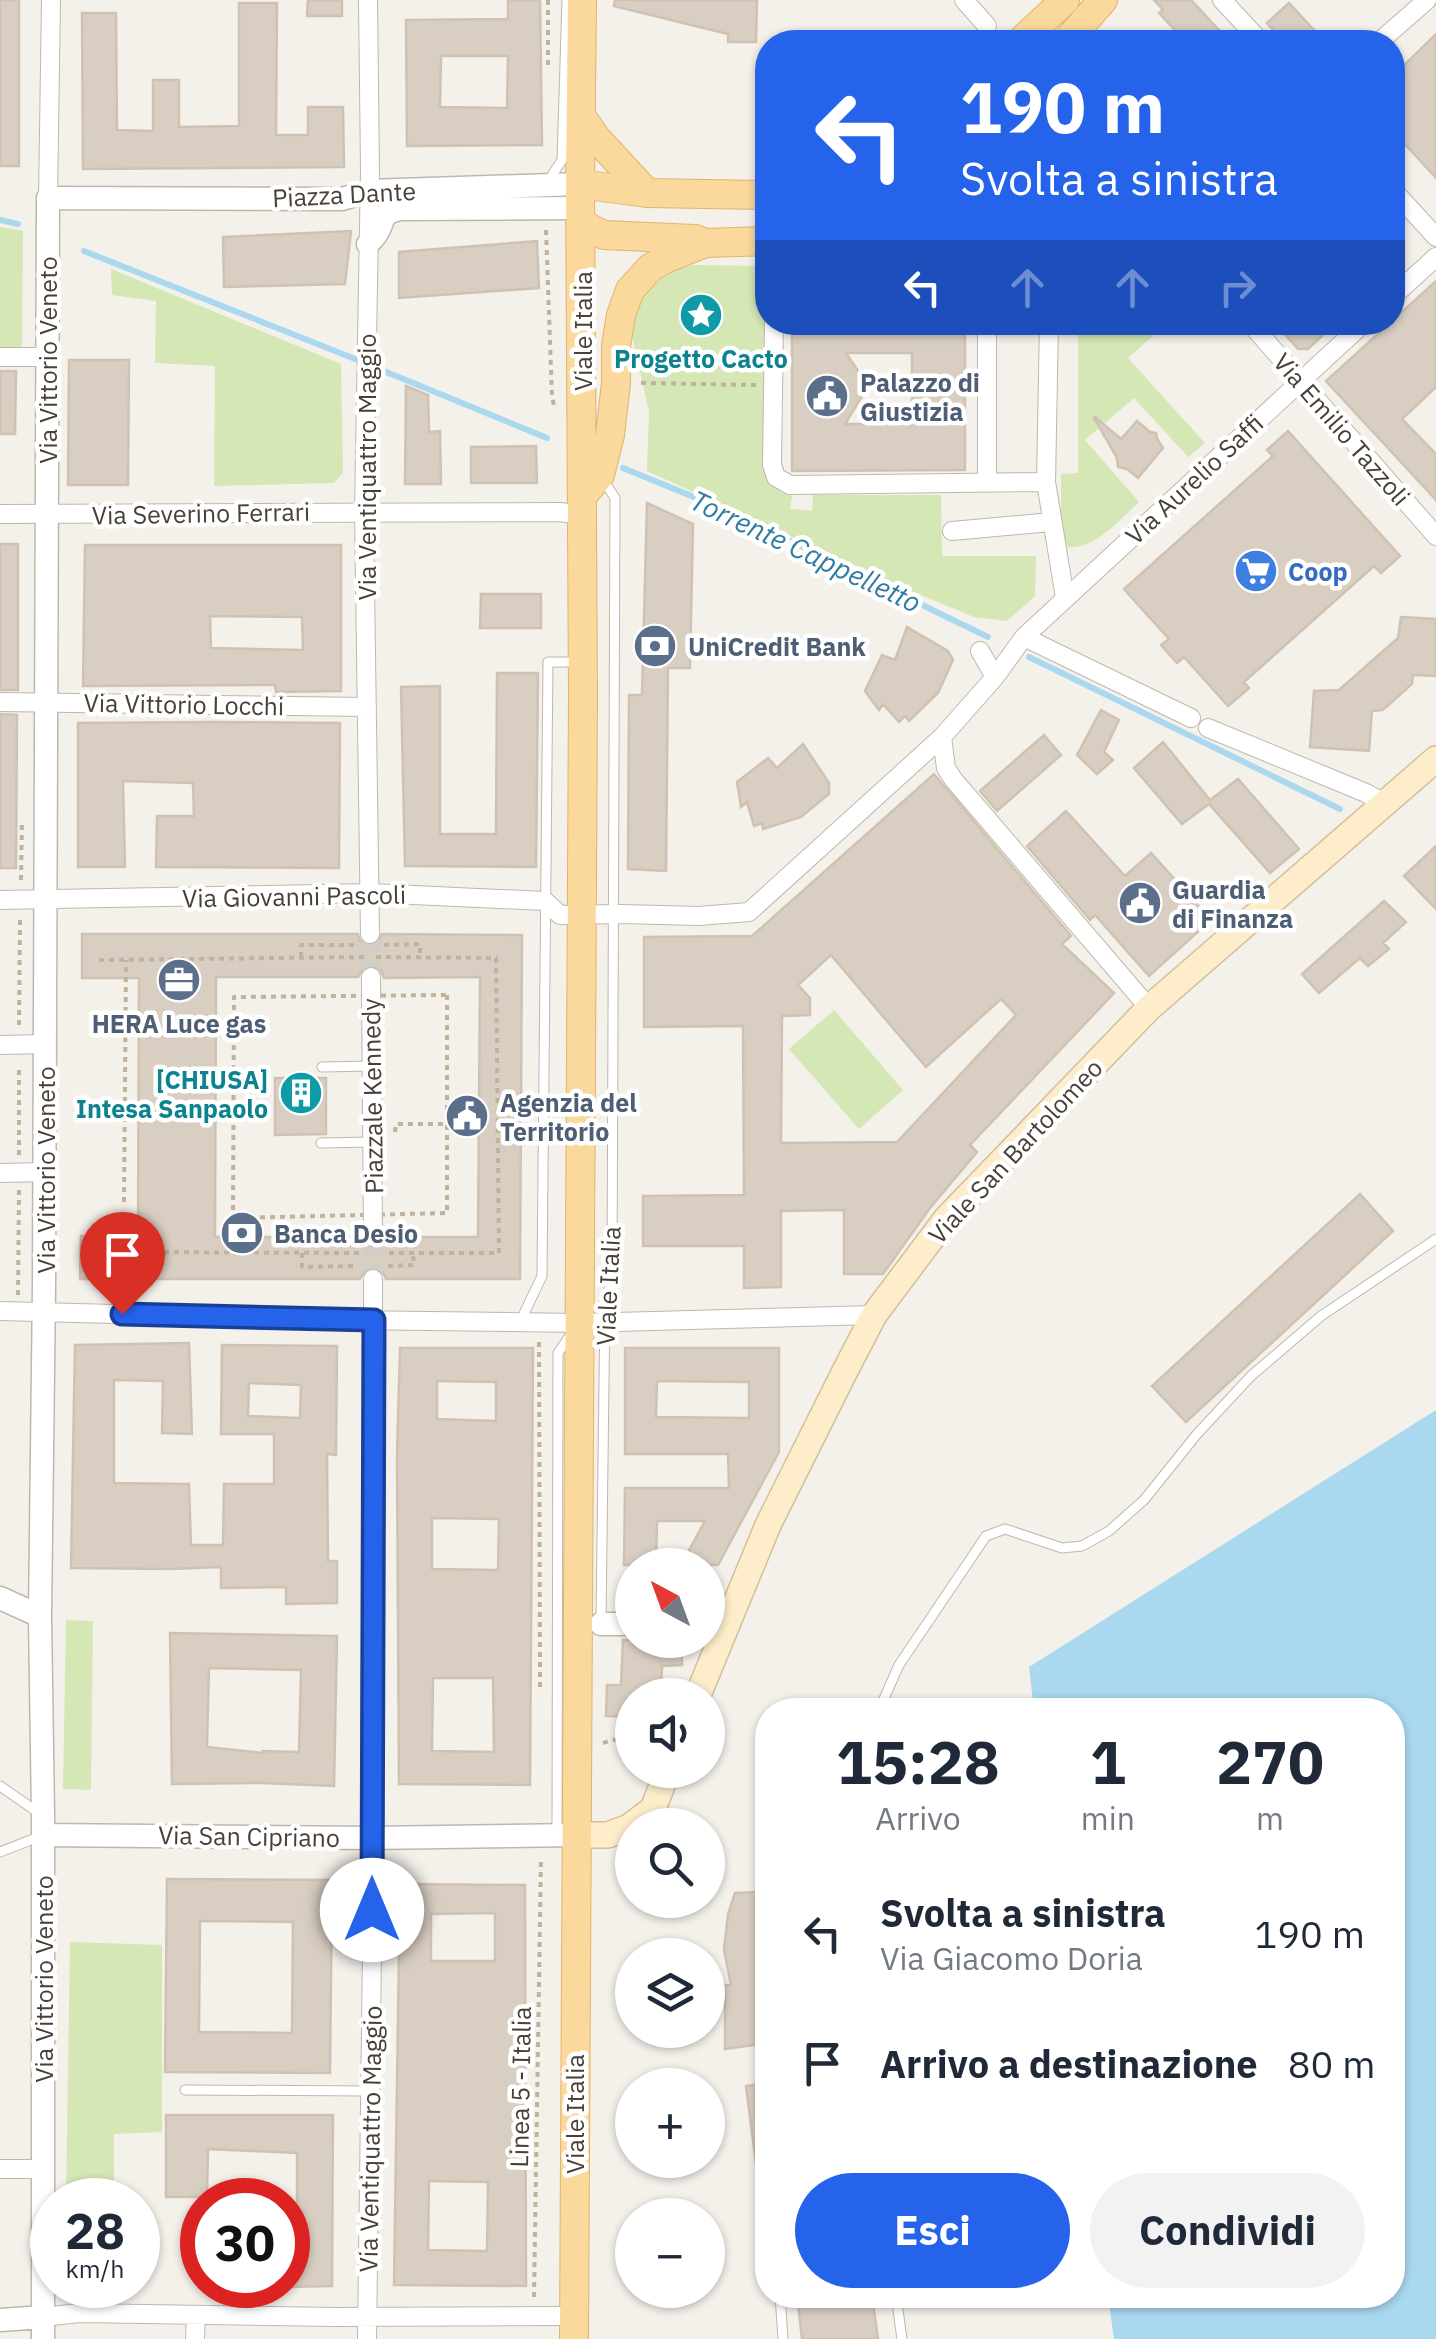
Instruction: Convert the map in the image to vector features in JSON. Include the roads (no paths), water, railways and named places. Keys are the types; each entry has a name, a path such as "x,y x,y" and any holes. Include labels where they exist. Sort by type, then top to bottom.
{"main road":[{"name":"Viale Italia","path":"574,2327 558,1835 577,1649 592,1323 581,914 588,495 581,205 582,0"},
{"path":"1033,30 1065,0"},
{"path":"1076,30 1102,0"},
{"path":"581,116 597,139 647,192"},
{"path":"705,243 695,238 604,235 581,205 647,192 755,195"},
{"path":"588,495 610,435 616,346 630,290 650,268 705,243 755,241"},
{"name":"Viale San Bartolomeo","path":"725,1609 874,1316 946,1219 1150,1008 1436,758"},
{"path":"558,1835 615,1832"}],"street":[{"name":"Via Vittorio Veneto","path":"43,2328 40,1616 51,0"},
{"name":"Via Ventiquattro Maggio","path":"368,0 364,512 370,934"},
{"path":"964,0 987,26"},
{"path":"1222,0 1250,30"},
{"path":"1393,30 1427,0"},
{"name":"Piazza Dante","path":"48,198 342,198 369,191 546,185 581,205"},
{"path":"1405,203 1436,237"},
{"name":"Piazza Dante","path":"368,244 378,232 382,218 400,209 581,205"},
{"path":"1405,285 1436,257"},
{"path":"774,335 772,466 776,478 790,486 1046,482"},
{"path":"986,335 987,483"},
{"path":"1049,335 1046,482 1065,598"},
{"name":"Via Emilio Tazzoli","path":"1259,335 1429,515 1436,536"},
{"name":"Via Aurelio Saffi","path":"1024,636 1351,335"},
{"path":"0,357 47,357"},
{"name":"Via Severino Ferrari","path":"0,514 560,512 588,495"},
{"path":"952,530 1052,522"},
{"path":"581,914 699,916 749,912 942,738 995,677 1024,636 1191,718"},
{"path":"980,652 995,677"},
{"name":"Via Vittorio Locchi","path":"0,702 367,707"},
{"path":"1208,728 1386,804"},
{"path":"942,738 946,768 953,778 1150,1008"},
{"name":"Via Giovanni Pascoli","path":"0,900 371,894 545,901 560,915 581,914"},
{"name":"Piazzale Kennedy","path":"370,987 374,1245"},
{"path":"10,1045 45,1044"},
{"path":"9,1172 45,1172"},
{"name":"Via Ventiquattro Maggio","path":"368,2339 373,1279"},
{"path":"9,1310 592,1323 874,1316"},
{"path":"0,1598 40,1616"},
{"path":"600,1624 615,1624"},
{"name":"Via San Cipriano","path":"43,1826 373,1838 558,1835"},
{"path":"0,2169 42,2169"},
{"path":"0,2320 43,2328 79,2314 534,2316 574,2327"},
{"path":"195,2339 196,2316"}],"lane":[{"path":"546,185 562,160 567,0"},
{"name":"Viale Italia","path":"558,1835 558,1352 592,1323 612,1280 615,498 588,495"},
{"path":"521,1321 542,1276 548,662 583,662"},
{"path":"322,1066 372,1066"},
{"path":"321,1143 372,1142"},
{"path":"884,1698 900,1665 986,1536 1005,1529 1062,1548 1082,1546 1109,1530 1144,1500 1251,1376 1320,1316 1436,1239"},
{"name":"Viale Italia","path":"592,1323 600,1624"},
{"path":"577,1649 600,1624"},
{"path":"0,1786 43,1826 0,1852"},
{"path":"184,2090 371,2092"},
{"path":"781,2308 784,2339"},
{"path":"898,2308 902,2339"}],"water":[{"path":"1436,1410 1436,2339 1114,2339 1110,2308 1405,2308 1405,1698 1033,1698 1029,1667"}],"waterway":[{"name":"Torrente Cappelletto","path":"0,220 18,224"},
{"name":"Torrente Cappelletto","path":"84,251 355,359"},
{"name":"Torrente Cappelletto","path":"379,369 547,438"},
{"name":"Torrente Cappelletto","path":"623,468 733,513 988,637"},
{"name":"Torrente Cappelletto","path":"1029,657 1340,809"}],"tunnel":[{"path":"370,934 371,977"},
{"path":"373,1237 373,1279"}],"place":[{"name":"Progetto Cacto","path":"701,315"},
{"name":"Palazzo di Giustizia","path":"827,396"},
{"name":"Coop","path":"1256,571"},
{"name":"UniCredit Bank","path":"655,646"},
{"name":"Guardia di Finanza","path":"1140,903"},
{"name":"HERA Luce gas","path":"179,980"},
{"name":"[CHIUSA] Intesa Sanpaolo","path":"301,1093"},
{"name":"Agenzia del Territorio","path":"467,1116"},
{"name":"Banca Desio","path":"242,1233"}]}
